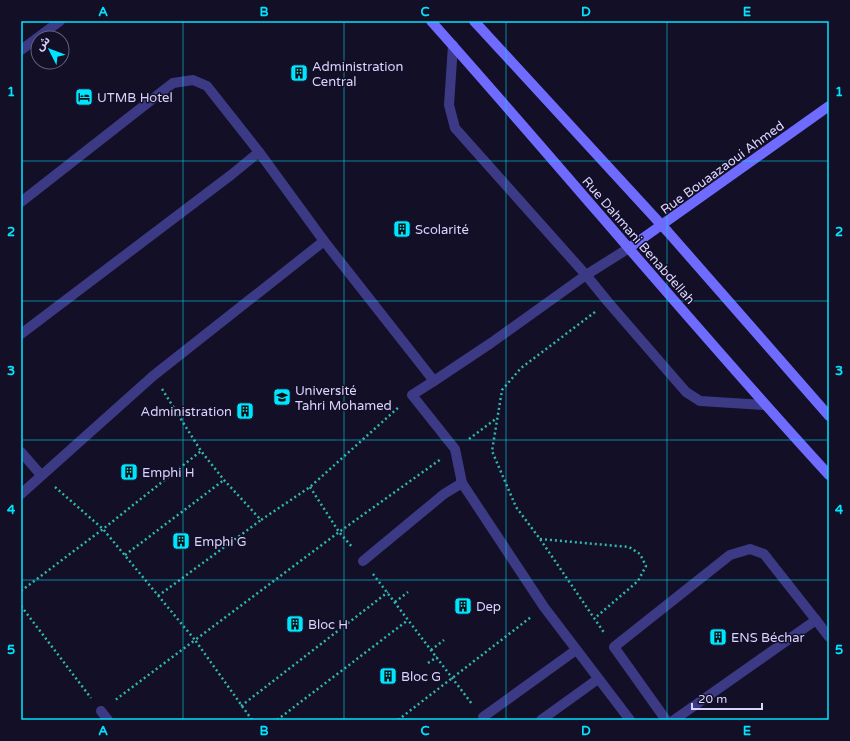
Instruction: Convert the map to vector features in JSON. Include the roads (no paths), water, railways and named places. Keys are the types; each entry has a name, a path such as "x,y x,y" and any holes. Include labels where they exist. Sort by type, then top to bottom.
{"street":[{"path":"21,50 60,21"},
{"name":"Rue Dahmani Benabdellah","path":"431,21 630,248 764,405 829,475"},
{"name":"Rue Dahmani Benabdellah","path":"474,21 662,226 829,416"},
{"path":"452,45 449,105 455,128 586,275 686,392 700,401 764,405"},
{"path":"21,202 173,83 193,80 207,86 259,152 324,241 434,381"},
{"name":"Rue Bouaazaoui Ahmed","path":"630,248 829,106"},
{"path":"21,334 231,175 259,152"},
{"path":"21,494 153,376 324,241"},
{"path":"630,248 586,275 491,343 412,395 455,449 462,483 544,607 630,720"},
{"path":"21,452 41,475"},
{"path":"363,561 444,494 462,483"},
{"path":"666,720 614,648 730,555 750,549 764,554 829,637"},
{"path":"674,720 816,620"},
{"path":"483,717 576,650"},
{"path":"541,720 598,679"},
{"path":"101,711 108,720"}],"place":[{"name":"Administration Central","path":"299,73"},
{"name":"UTMB Hotel","path":"84,97"},
{"name":"Scolarité","path":"402,229"},
{"name":"Université Tahri Mohamed","path":"282,397"},
{"name":"Administration","path":"245,411"},
{"name":"Emphi H","path":"129,472"},
{"name":"Emphi G","path":"181,541"},
{"name":"Dep","path":"463,606"},
{"name":"Bloc H","path":"295,624"},
{"name":"ENS Béchar","path":"718,637"},
{"name":"Bloc G","path":"388,676"}]}
